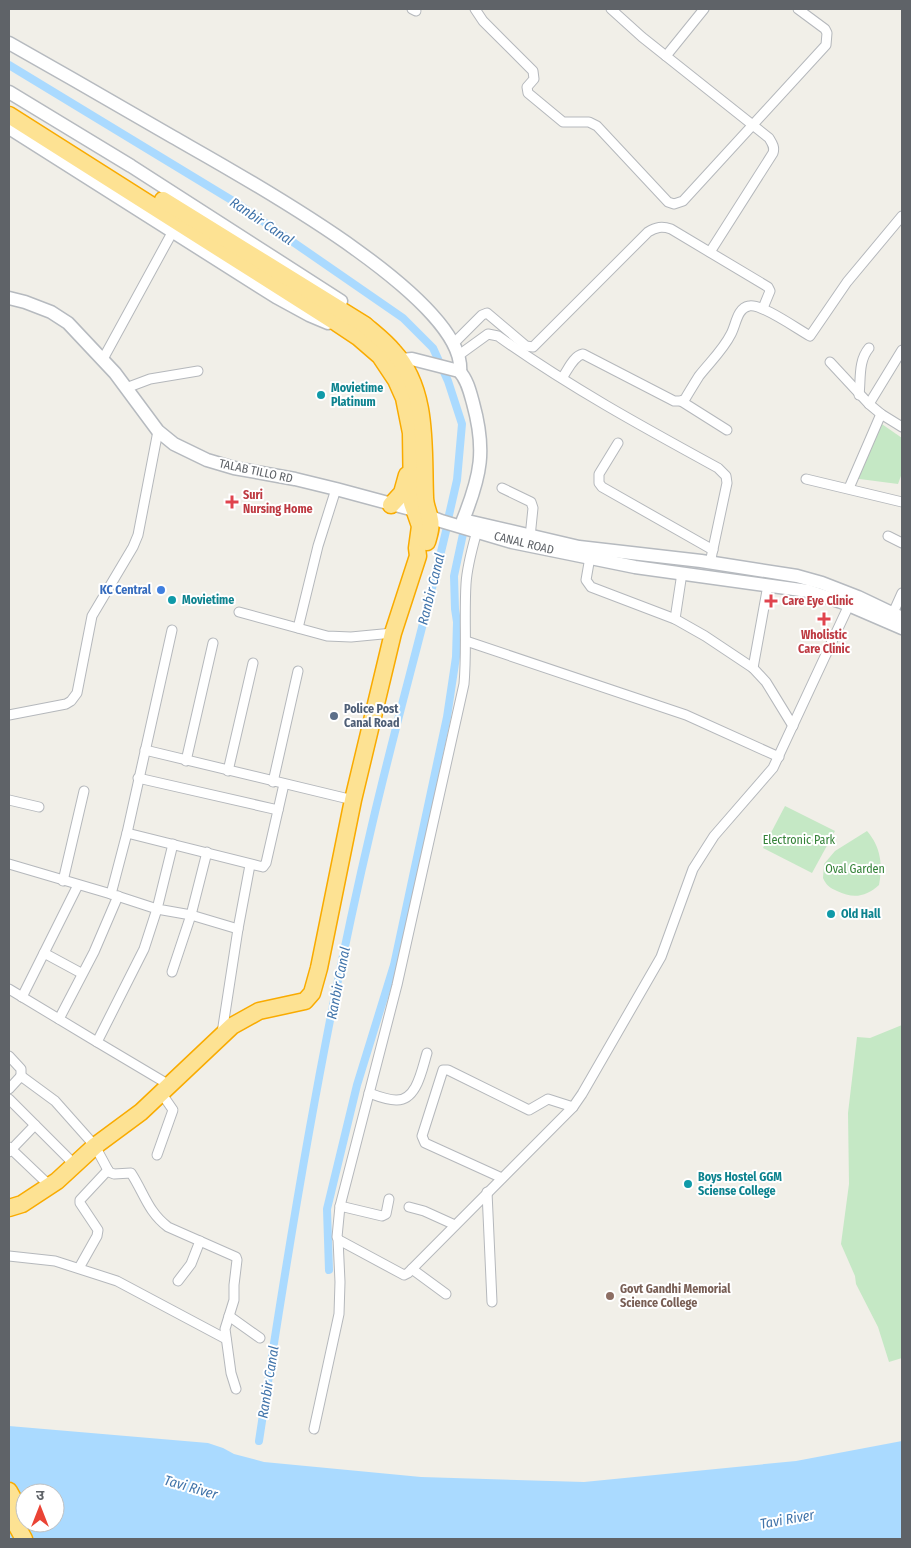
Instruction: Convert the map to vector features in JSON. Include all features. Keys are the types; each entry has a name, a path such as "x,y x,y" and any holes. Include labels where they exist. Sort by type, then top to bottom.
{"highway":[{"path":"9,103 292,288 371,347 380,356 396,380 404,398 408,413 412,460 411,497 423,512"},
{"path":"9,115 292,288 365,325 394,351 401,360 416,392 424,440 423,512 417,548 418,556 393,633 352,800 319,968 312,993 305,1001 259,1011 232,1026 168,1096 141,1112 102,1161 75,1165 50,1186 22,1204 9,1208"},
{"path":"391,505 402,493 412,460"},
{"path":"9,1512 24,1539"}],"main road":[{"path":"9,43 292,207 344,241 390,276 426,308 456,349 455,371 412,359 401,360"},
{"path":"9,92 131,166 333,296 352,310 365,325"},
{"path":"9,128 276,297 300,311 329,324 337,323"},
{"name":"TALAB TILLO RD","path":"9,298 51,312 68,324 103,360 158,431 174,444 207,460 234,468 336,488 391,505 423,512"},
{"name":"CANAL ROAD","path":"455,371 470,391 480,439 480,456 475,491 463,520 579,547 712,557 807,578 858,597 898,615"},
{"name":"CANAL ROAD","path":"423,512 512,542 635,567 808,591 902,628"}],"street":[{"path":"475,9 483,21 533,71 534,79 527,88 528,93 563,122 589,122 597,126 668,202 674,204 683,201 826,45 827,33 825,29 798,9"},
{"path":"611,9 630,27 769,138 774,149 773,154 710,252"},
{"path":"666,56 704,9"},
{"path":"681,402 699,376 723,349 740,311 749,305 763,308 810,336 846,282 902,216"},
{"path":"456,349 482,315 487,313 526,346 533,347 648,232 655,228 664,227 671,229 768,287 770,291 763,308"},
{"path":"103,360 173,231"},
{"path":"456,349 484,336 493,334 498,336 562,378 635,422 718,468 726,476 727,483 712,557 598,483 599,474 618,443"},
{"path":"859,395 861,362 864,353 869,348"},
{"path":"869,404 902,350"},
{"path":"562,378 576,358 584,354 674,401 681,402 726,430"},
{"path":"830,362 869,404 881,414 901,422"},
{"path":"126,388 150,379 198,371"},
{"path":"849,488 881,414"},
{"path":"9,715 66,704 77,693 90,624 95,609 133,548 138,535 158,431"},
{"path":"806,479 902,502"},
{"path":"298,628 318,546 336,488"},
{"path":"502,488 531,502 533,508 530,537"},
{"path":"314,1429 339,1314 338,1239 340,1206 397,985 464,684 466,584 477,531"},
{"path":"888,536 902,543"},
{"path":"590,557 586,580 591,587 675,619 705,636 753,668 766,682 793,726"},
{"path":"675,619 682,573"},
{"path":"753,668 768,585"},
{"path":"898,615 902,593"},
{"path":"338,1239 406,1275 573,1107 660,957 693,868 710,841 774,768 849,606"},
{"path":"239,612 338,638 393,633"},
{"path":"59,1019 81,973 94,952 115,895 138,778 172,630"},
{"path":"466,641 686,715 779,757"},
{"path":"186,761 213,643"},
{"path":"228,771 252,663"},
{"path":"273,782 298,671"},
{"path":"145,750 352,800"},
{"path":"138,778 278,810"},
{"path":"127,833 207,852 260,868 266,863 284,784"},
{"path":"63,880 84,791"},
{"path":"9,800 39,807"},
{"path":"97,1042 144,949 157,909 173,844"},
{"path":"172,972 191,915 207,852"},
{"path":"9,864 157,909 191,915 238,928"},
{"path":"221,1036 250,865"},
{"path":"22,996 78,885"},
{"path":"44,953 81,973"},
{"path":"9,989 97,1042 168,1096 172,1111 157,1155"},
{"path":"368,1093 398,1101 410,1095 427,1054"},
{"path":"9,1056 21,1069 21,1076 9,1089"},
{"path":"502,1178 423,1141 422,1136 443,1070 448,1070 529,1110 548,1098 573,1107"},
{"path":"21,1076 54,1102 114,1174 131,1173 155,1216 168,1227 235,1256 237,1259 234,1300 224,1329 231,1373 236,1388"},
{"path":"9,1099 75,1165"},
{"path":"35,1126 10,1149 50,1186"},
{"path":"79,1268 98,1233 96,1226 80,1203 80,1200 102,1161"},
{"path":"487,1192 492,1302"},
{"path":"340,1206 382,1216 386,1214 389,1198"},
{"path":"408,1207 424,1211 455,1225"},
{"path":"178,1281 191,1264 200,1241"},
{"path":"9,1256 46,1259 117,1281 226,1339"},
{"path":"412,1269 446,1294"},
{"path":"229,1316 260,1338"}],"green space":[{"path":"876,420 902,438 902,473 898,484 852,478"},
{"name":"Electronic Park","path":"785,806 835,831 812,873 763,848"},
{"name":"Oval Garden","path":"867,831 872,837 880,857 879,885 859,896 843,894 832,889 823,878 824,864 835,851"},
{"path":"902,1025 902,1358 889,1362 878,1327 856,1284 855,1276 841,1244 849,1184 848,1113 857,1037 870,1038"}],"water":[{"name":"Tavi River","path":"9,1426 208,1443 234,1454 264,1462 421,1477 584,1482 796,1461 902,1441 902,1539 9,1539"}],"waterway":[{"name":"Ranbir Canal","path":"9,65 238,204 403,318 433,348 448,381 462,424 457,480 449,515"},
{"name":"Ranbir Canal","path":"259,1441 309,1132 338,978 381,788 446,531"},
{"name":"Ranbir Canal","path":"329,1270 327,1209 357,1085 394,965 447,717 456,657 457,622 454,576 463,534"}],"place":[{"name":"Movietime Platinum","path":"321,395"},
{"name":"Suri Nursing Home","path":"232,502"},
{"name":"KC Central","path":"161,590"},
{"name":"Movietime","path":"172,600"},
{"name":"Care Eye Clinic","path":"771,601"},
{"name":"Wholistic Care Clinic","path":"824,619"},
{"name":"Police Post Canal Road","path":"334,716"},
{"name":"Old Hall","path":"831,914"},
{"name":"Boys Hostel GGM Sciense College","path":"688,1184"},
{"name":"Govt Gandhi Memorial Science College","path":"610,1296"}]}
